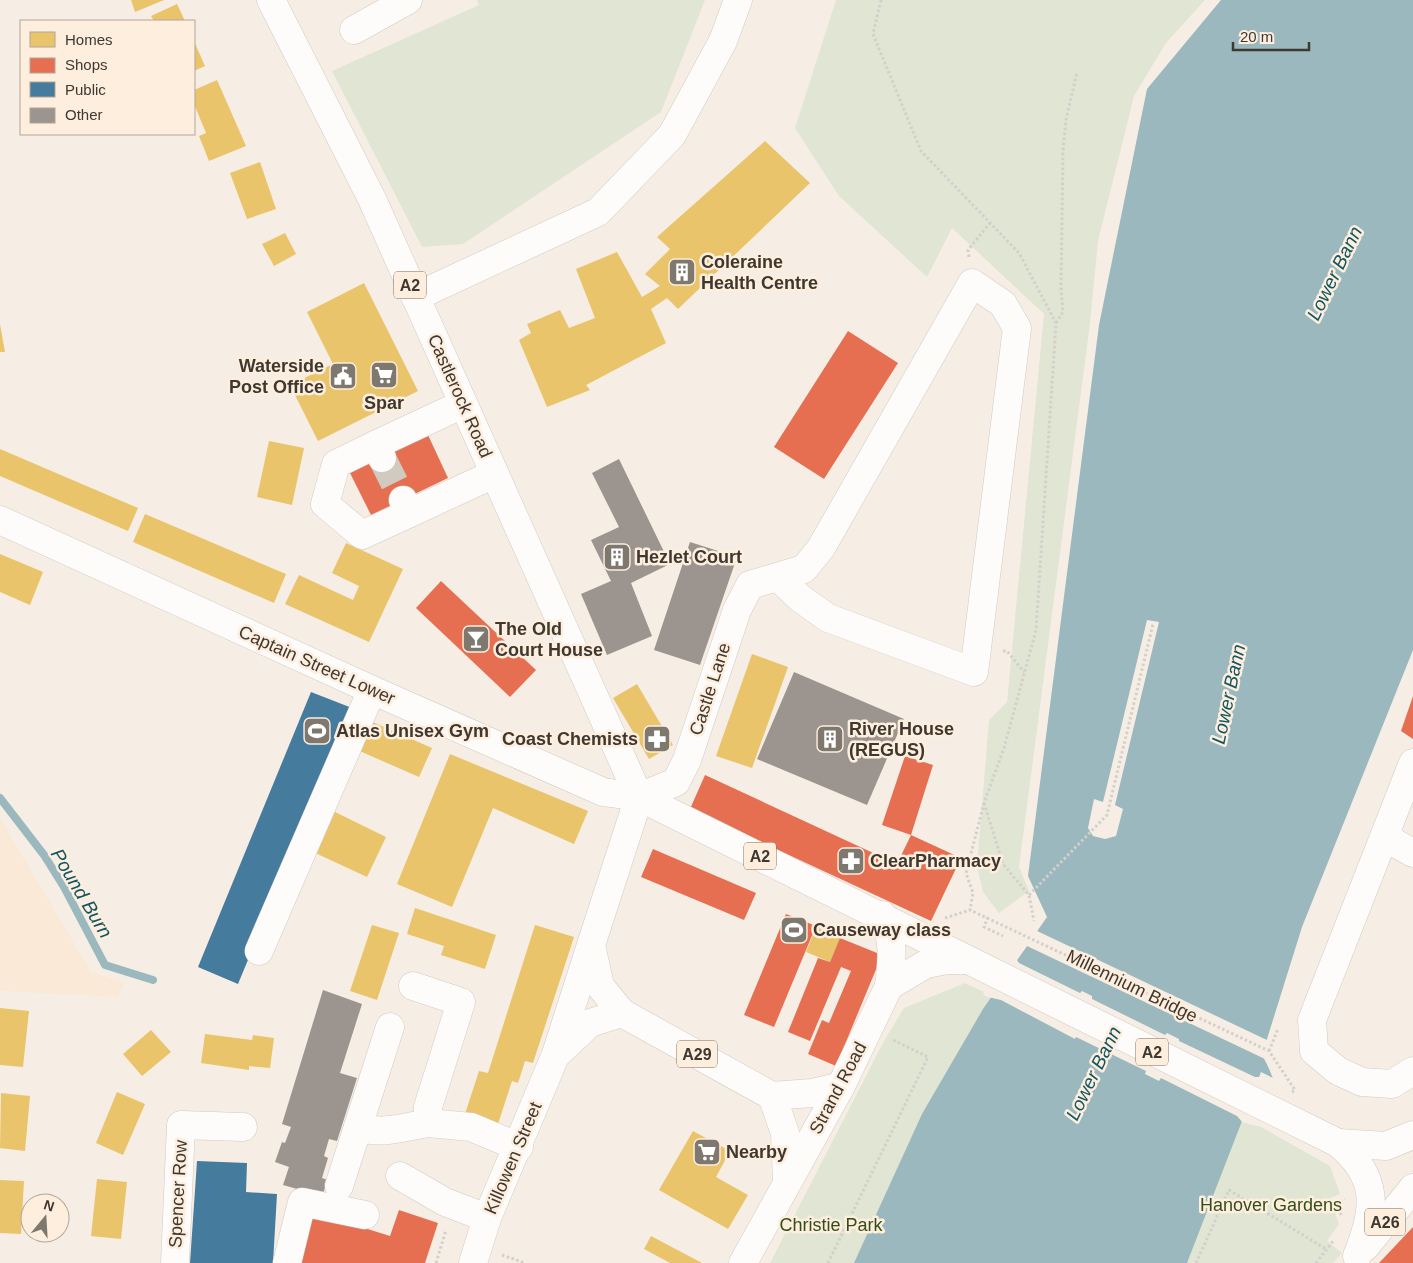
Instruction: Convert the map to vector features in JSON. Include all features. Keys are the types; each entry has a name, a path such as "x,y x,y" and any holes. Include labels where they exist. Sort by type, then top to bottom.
{"main road":[{"name":"Castlerock Road","path":"271,0 372,199 638,797"},
{"path":"354,30 408,0"},
{"path":"415,297 598,212 672,134 723,41 738,0"},
{"path":"778,578 800,598 828,618 974,672 1017,328 1003,304 972,283"},
{"name":"Castle Lane","path":"638,797 676,782 687,760 737,610 750,585 804,569 821,548 972,283"},
{"path":"463,404 379,451 336,464 325,504 362,535 406,506 494,474"},
{"name":"Captain Street Lower","path":"0,520 372,690 603,792 638,797"},
{"path":"259,951 372,690"},
{"path":"1413,763 1312,1020 1314,1051 1338,1071 1362,1082 1392,1084 1413,1070"},
{"name":"A2","path":"638,797 882,915 935,943 947,960 966,960 1338,1143 1355,1157 1364,1169 1361,1194 1368,1228 1354,1260"},
{"name":"Killowen Street","path":"473,1263 487,1218 519,1146 556,1054 638,797"},
{"path":"1384,837 1413,853"},
{"path":"882,915 889,928 893,948 890,986"},
{"path":"890,986 935,943"},
{"name":"Killowen Street","path":"556,1054 590,1023 622,1013 600,986 591,945"},
{"path":"413,986 461,1002 428,1107 428,1123"},
{"name":"Strand Road","path":"743,1263 841,1086 890,986"},
{"name":"A29","path":"622,1013 772,1096"},
{"path":"339,1186 390,1027"},
{"path":"787,1182 784,1133 772,1096 812,1093 841,1086"},
{"path":"358,1127 370,1131 381,1131 428,1123 471,1127 519,1146"},
{"name":"Spencer Row","path":"175,1263 181,1126 243,1127"},
{"name":"A2","path":"1338,1143 1376,1146 1404,1140"},
{"path":"400,1176 445,1202 487,1218"},
{"name":"A26","path":"1354,1260 1413,1188"},
{"path":"287,1263 302,1202 365,1215"}],"path":[{"path":"1056,324 1063,312 1061,288 1063,150 1066,120 1077,72"},
{"path":"972,283 968,250 990,223"},
{"path":"1029,895 1107,815 1153,624"},
{"path":"984,803 1003,864 1029,895 1034,921"},
{"path":"935,943 946,917 970,910 973,892 966,873"},
{"name":"Millennium Bridge","path":"970,910 1269,1051"},
{"path":"988,917 984,927 1003,936"},
{"path":"1278,1029 1269,1051 1295,1090"},
{"path":"828,1263 928,1057 904,1046"},
{"path":"1196,1263 1229,1190 1326,1249"},
{"path":"1342,1218 1338,1202 1361,1194"},
{"path":"436,1263 446,1228 445,1202"},
{"path":"1316,1263 1335,1237"}],"shaded area":[{"path":"0,818 91,972 125,983 118,997 0,991"}],"green space":[{"path":"477,0 705,0 661,112 463,244 422,247 332,71 479,5"},
{"path":"836,0 1205,0 1166,43 1134,96 1098,241 1090,323 1019,867 1029,891 999,913 983,892 977,866 989,720 1007,702 1044,314 952,228 927,277 839,196 795,128"},
{"name":"Christie Park","path":"965,983 984,992 983,995 995,1000 865,1263 770,1263 884,1041 904,1008"},
{"name":"Hanover Gardens","path":"1237,1116 1241,1122 1261,1127 1330,1166 1340,1194 1330,1198 1339,1224 1327,1241 1342,1253 1333,1263 1169,1263"}],"water":[{"name":"Lower Bann","path":"1221,0 1413,0 1413,650 1302,927 1262,1055 1275,1079 1261,1072 1187,1263 854,1263 922,1114 983,1009 1047,917 1028,876 1099,325 1147,89"}],"pier":[{"path":"1147,620 1159,622 1115,805 1123,809 1116,836 1105,839 1093,836 1088,828 1094,799 1103,802"},
{"path":"1035,930 1269,1041 1265,1055 1278,1079 1274,1081 1265,1059 1027,946 1017,960 1019,963 1080,993 1082,991 1092,996 1092,999 1165,1035 1167,1033 1179,1039 1179,1041 1255,1077 1262,1077 1243,1123 1237,1116 1161,1078 1159,1081 1145,1074 1146,1071 1076,1037 1075,1039 1001,1000 988,997"}],"building: Homes":[{"path":"131,0 164,0 135,12"},
{"path":"177,4 185,20 153,20 151,16"},
{"path":"195,43 205,66 195,71"},
{"path":"217,80 246,146 209,161 199,136 206,133 195,106 195,90"},
{"name":"Coleraine Health Centre","path":"765,141 810,183 678,309 667,298 651,309 666,343 586,385 590,390 547,407 519,340 531,333 527,324 560,310 569,328 595,318 576,269 617,252 642,297 660,286 645,274 670,249 657,237"},
{"path":"260,162 276,209 247,219 230,173"},
{"path":"285,233 296,254 274,266 262,244"},
{"path":"364,283 418,391 318,441 290,385 333,364 307,312"},
{"path":"0,324 5,352 0,352"},
{"path":"269,441 304,448 292,505 257,497"},
{"path":"0,449 138,508 128,531 0,476"},
{"path":"145,514 286,574 274,603 133,542"},
{"path":"346,543 403,569 369,642 285,604 299,575 353,600 359,586 332,573"},
{"path":"0,554 43,572 30,605 0,592"},
{"path":"752,654 788,667 752,768 716,756"},
{"path":"637,684 673,745 649,759 613,698"},
{"path":"368,720 432,748 419,777 355,749"},
{"path":"450,754 588,811 574,844 493,808 452,907 397,884"},
{"path":"329,809 386,837 367,877 311,851"},
{"path":"415,908 496,935 485,969 441,955 444,946 407,934"},
{"path":"372,925 399,933 377,1000 350,991"},
{"path":"535,925 574,937 533,1063 525,1061 518,1083 512,1081 498,1124 465,1114 479,1071 488,1073"},
{"path":"816,927 841,937 830,962 806,952"},
{"path":"0,1008 29,1011 23,1067 0,1065"},
{"path":"151,1030 171,1052 142,1076 123,1054"},
{"path":"205,1034 252,1040 253,1035 274,1038 270,1068 249,1066 249,1070 201,1063"},
{"path":"117,1092 145,1104 123,1155 96,1143"},
{"path":"1,1093 30,1096 25,1151 0,1148"},
{"path":"693,1131 730,1151 716,1177 748,1195 728,1229 659,1190"},
{"path":"97,1179 127,1182 121,1239 91,1236"},
{"path":"0,1180 24,1181 23,1193 20,1193 20,1234 0,1233"},
{"path":"651,1236 702,1263 670,1263 644,1249"}],"building: Shops":[{"path":"848,331 898,363 824,479 774,447"},
{"path":"428,435 448,478 371,515 350,473"},
{"name":"The Old Court House","path":"441,581 536,670 510,697 416,608"},
{"path":"1413,696 1413,739 1401,731"},
{"path":"905,756 933,765 911,835 882,825"},
{"path":"705,775 897,864 911,835 961,858 931,921 690,809"},
{"path":"653,849 756,893 744,920 641,877"},
{"path":"786,914 816,926 774,1027 744,1015"},
{"path":"840,938 882,955 836,1066 808,1054 822,1020 829,1023 851,971 841,967 810,1041 788,1032 818,958 830,962"},
{"path":"399,1210 438,1223 425,1263 297,1263 313,1212 390,1236"},
{"path":"1413,1227 1413,1263 1379,1263"}],"building: Public":[{"path":"311,692 352,708 238,984 198,967"},
{"path":"197,1161 247,1163 246,1192 277,1194 273,1263 190,1263"}],"building: Other":[{"path":"619,459 670,564 631,583 652,636 607,655 581,594 611,581 591,540 619,527 592,473"},
{"path":"690,542 737,557 700,665 654,650"},
{"name":"River House (REGUS)","path":"794,672 904,719 867,805 757,759"},
{"path":"323,990 362,1004 340,1073 357,1078 337,1141 329,1139 324,1156 328,1158 322,1178 328,1180 322,1196 283,1185 289,1167 275,1162 282,1142 285,1143 291,1127 282,1124"}],"waterway":[{"name":"Pound Burn","path":"0,798 44,855 64,887 105,965 153,980"}],"tunnel":[{"path":"382,458 403,500"}],"place":[{"name":"Coleraine Health Centre","path":"682,272"},
{"name":"Spar","path":"384,375"},
{"name":"Waterside Post Office","path":"343,376"},
{"name":"Hezlet Court","path":"617,557"},
{"name":"The Old Court House","path":"476,639"},
{"name":"Atlas Unisex Gym","path":"317,731"},
{"name":"Coast Chemists","path":"657,739"},
{"name":"River House (REGUS)","path":"830,739"},
{"name":"ClearPharmacy","path":"851,861"},
{"name":"Causeway class","path":"794,930"},
{"name":"Nearby","path":"707,1152"}]}
